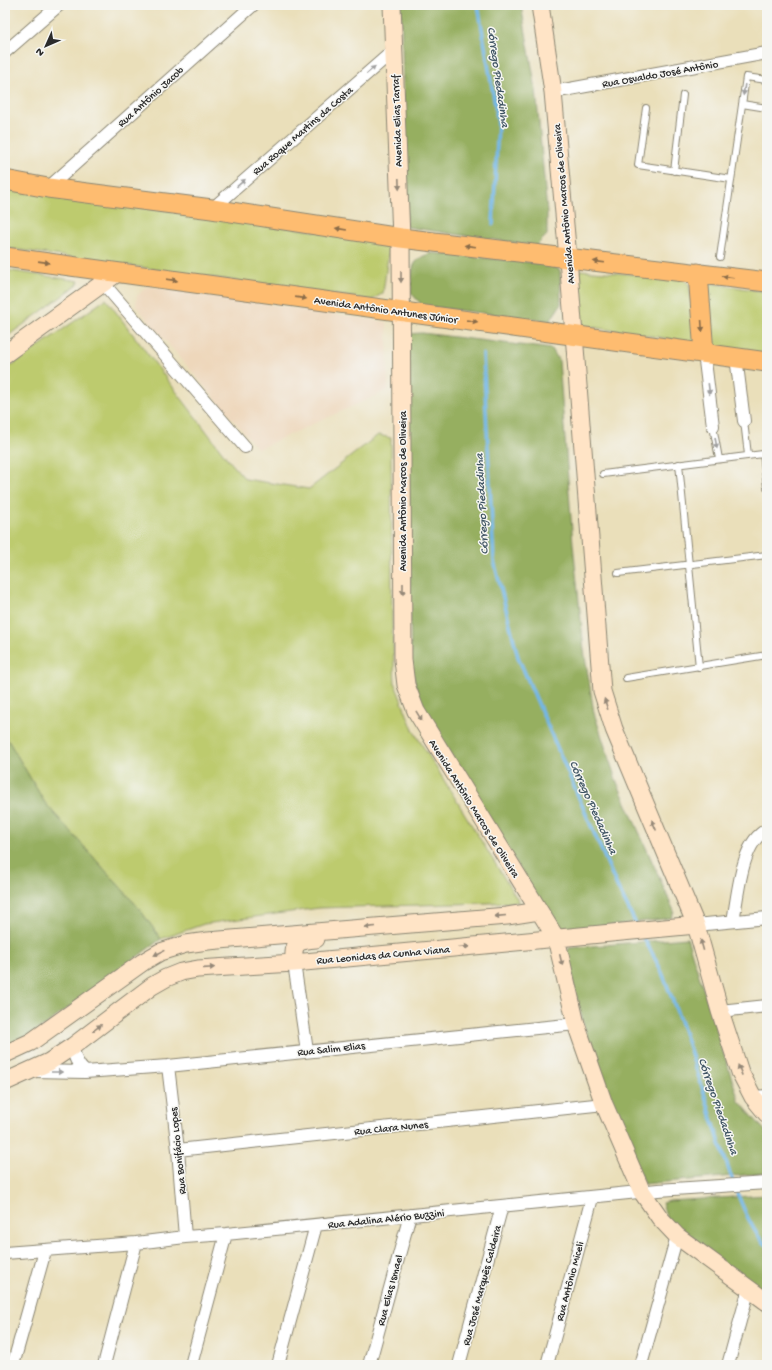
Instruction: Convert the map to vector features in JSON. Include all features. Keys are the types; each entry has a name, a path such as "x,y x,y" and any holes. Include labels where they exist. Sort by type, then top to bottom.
{"main road":[{"name":"Avenida Elias Tarraf","path":"392,5 401,238"},
{"name":"Avenida Antônio Marcos de Oliveira","path":"540,5 553,92 568,258 602,692 614,729 720,1011 740,1072 760,1097 767,1114"},
{"path":"9,177 48,188 212,209 401,238 767,282"},
{"name":"Avenida Antônio Marcos de Oliveira","path":"401,238 403,660 406,684 416,711 539,911 563,937 576,1024 604,1104 650,1191 660,1218 677,1236 767,1302"},
{"name":"Avenida Antônio Antunes Júnior","path":"5,257 110,278 401,311 767,362"},
{"path":"698,273 704,353"},
{"path":"5,354 110,278"},
{"path":"5,1054 31,1042 143,962 160,952 186,944 507,916 539,911"},
{"name":"Rua Leonidas da Cunha Viana","path":"5,1082 48,1062 73,1046 152,986 181,972 198,969 294,963 688,926"},
{"path":"294,963 294,948 302,941 336,937 345,932 347,929"}],"street":[{"path":"5,52 59,5"},
{"name":"Rua Antônio Jacob","path":"48,188 253,5"},
{"name":"Rua Roque Martins da Costa","path":"212,209 393,51"},
{"name":"Rua Osvaldo José Antônio","path":"553,92 767,53"},
{"path":"110,278 245,447"},
{"path":"704,353 713,426"},
{"path":"736,358 744,421"},
{"path":"733,921 745,858 752,842 762,832 767,830"},
{"name":"Rua Leonidas da Cunha Viana","path":"688,926 767,918"},
{"path":"294,963 307,1051"},
{"path":"720,1011 767,1006"},
{"name":"Rua Salim Elias","path":"29,1071 85,1072 168,1066 576,1024"},
{"path":"73,1046 74,1057 85,1072"},
{"name":"Rua Bonifácio Lopes","path":"168,1066 178,1150 185,1237"},
{"name":"Rua Clara Nunes","path":"178,1150 604,1104"},
{"name":"Rua Adalina Alério Buzzini","path":"5,1253 136,1243 650,1191 767,1183"},
{"name":"Rua Antônio Miceli","path":"547,1365 592,1198"},
{"name":"Rua José Marquês Caldeira","path":"459,1365 502,1206"},
{"name":"Rua Elias Ismael","path":"369,1365 410,1216"},
{"path":"278,1365 316,1225"},
{"path":"191,1365 226,1234"},
{"path":"641,1365 677,1236"},
{"path":"104,1365 136,1243"},
{"path":"13,1365 45,1251"},
{"path":"728,1365 749,1288"}],"lane":[{"path":"720,257 746,77 767,80"},
{"path":"674,171 683,95"},
{"path":"742,104 767,108"},
{"path":"646,108 638,165 731,179"},
{"path":"744,421 748,455"},
{"path":"713,426 719,459"},
{"path":"603,474 764,454 767,487"},
{"path":"679,464 699,667"},
{"path":"618,573 767,555"},
{"path":"626,678 767,655"}],"shaded area":[{"path":"147,286 387,322 388,390 258,449 136,306 137,296"}],"green space":[{"path":"401,5 521,5 536,90 547,212 547,235 536,246 407,227"},
{"path":"5,188 379,240 389,249 383,293 372,300 5,248"},
{"path":"432,253 548,264 560,270 561,304 550,321 423,306 411,293 413,267 419,259"},
{"path":"5,270 79,281 77,285 5,338"},
{"path":"579,270 681,278 689,284 697,343 578,325 574,277"},
{"path":"709,283 767,292 767,356 718,348 710,340 706,290"},
{"path":"106,299 226,457 245,479 309,489 378,435 391,438 392,623 395,684 413,730 519,902 319,908 204,924 161,939 138,907 45,803 5,735 5,370"},
{"path":"422,333 552,349 559,361 573,544 584,650 594,713 616,780 674,911 671,918 558,932 421,706 411,665 407,334"},
{"path":"5,735 45,803 138,907 161,939 25,1040 5,1047"},
{"path":"687,938 739,1101 767,1133 767,1173 644,1184 594,1064 566,956 569,948"},
{"path":"767,1195 767,1296 667,1219 662,1203 669,1201"}],"waterway":[{"name":"Córrego Piedadinha","path":"478,5 498,123 493,224"},
{"name":"Córrego Piedadinha","path":"483,354 494,561 518,657 617,886 637,926"},
{"name":"Córrego Piedadinha","path":"642,935 661,970 674,1005 740,1200 758,1236 767,1245"}]}
